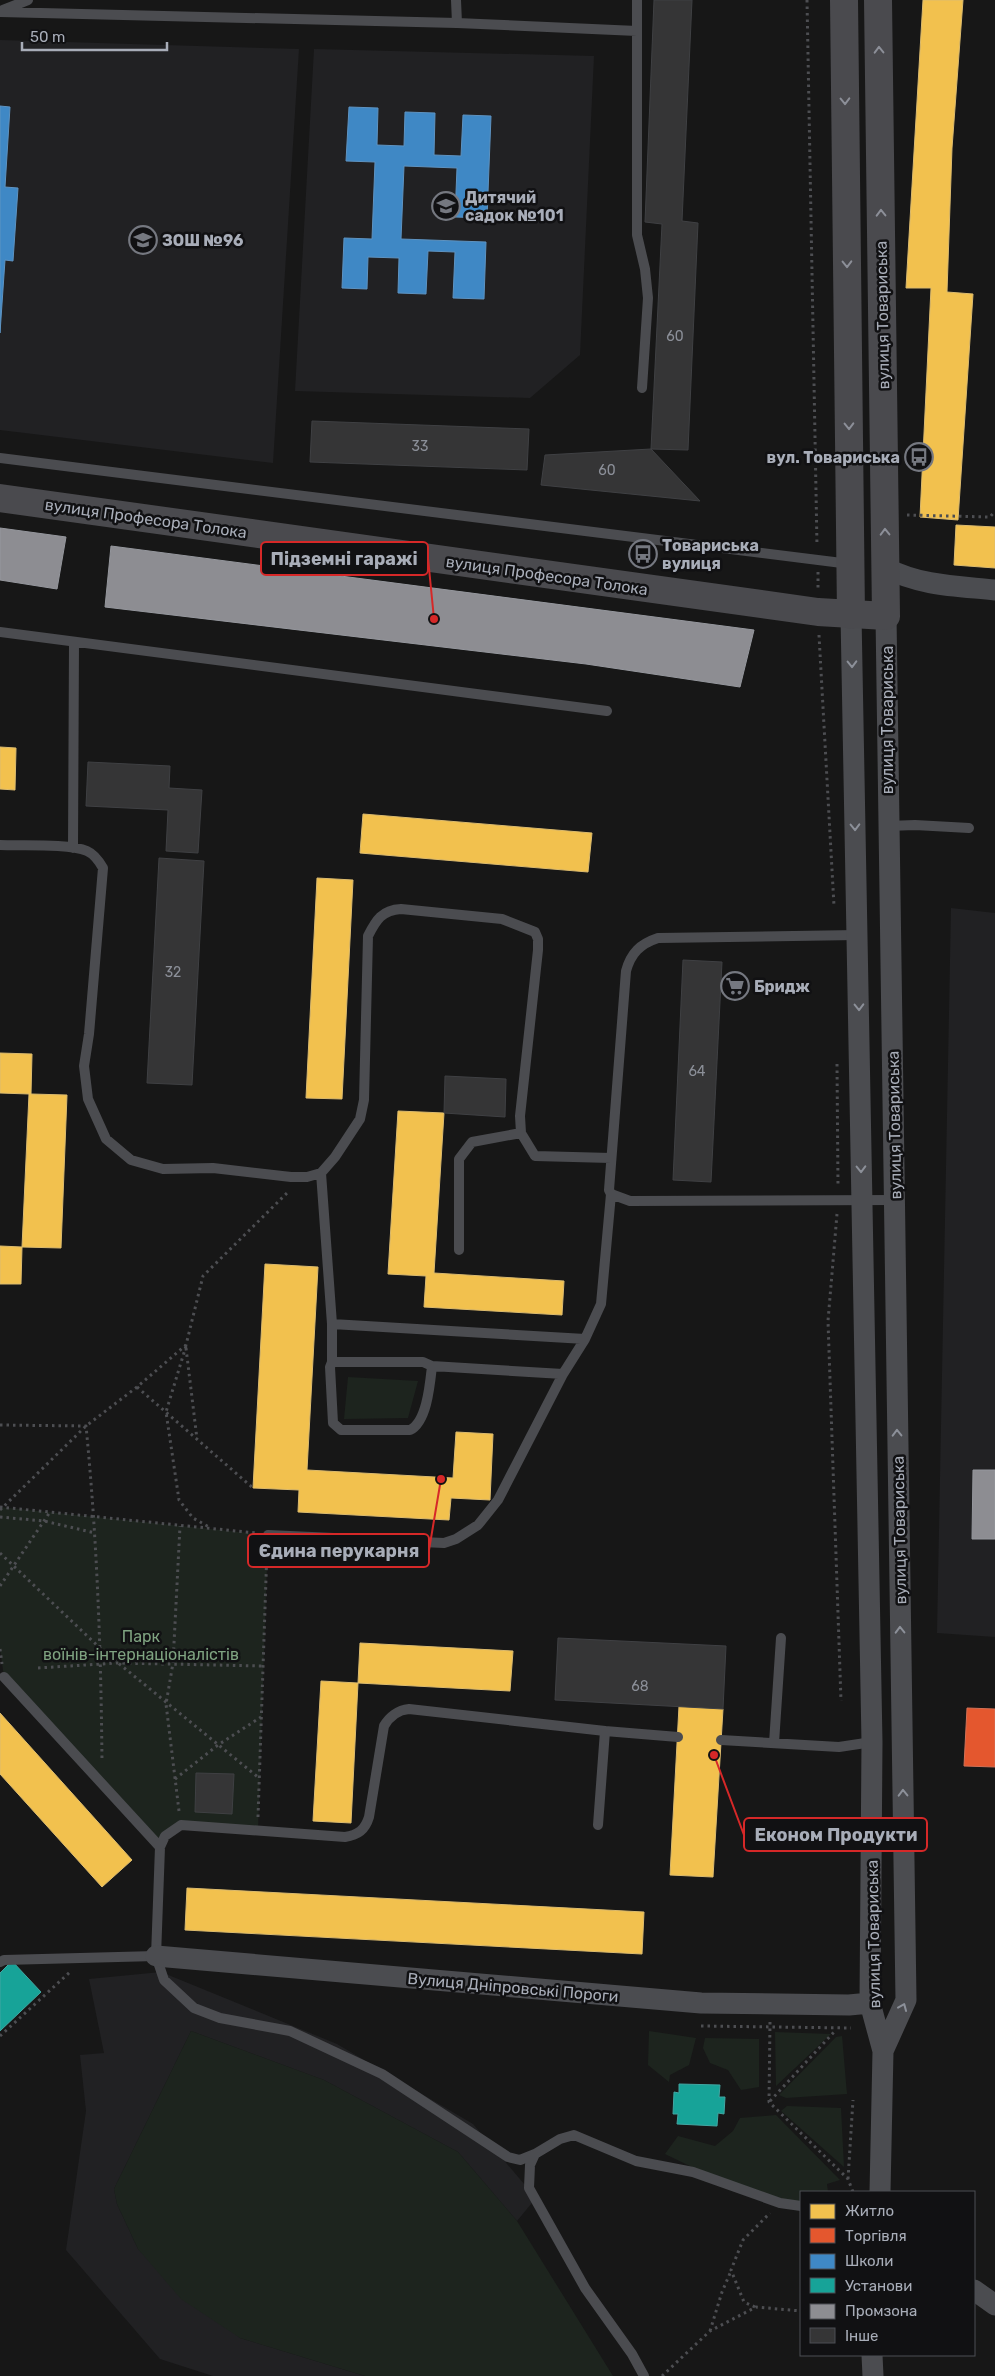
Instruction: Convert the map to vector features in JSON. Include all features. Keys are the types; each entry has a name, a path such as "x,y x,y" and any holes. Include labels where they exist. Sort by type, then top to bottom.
{"street":[{"name":"вулиця Товариська","path":"844,0 851,616 872,1742 870,2003 883,2051"},
{"name":"вулиця Товариська","path":"878,0 900,1699 906,2000 883,2051"},
{"name":"вулиця Професора Толока","path":"0,498 818,612 851,616 886,616"},
{"path":"886,568 906,578 925,583 995,590"},
{"path":"858,972 891,971"},
{"name":"Вулиця Дніпровські Пороги","path":"156,1956 701,2003 870,2003"},
{"path":"880,2191 883,2051"},
{"path":"975,2291 995,2304"},
{"path":"872,2356 873,2376"}],"lane":[{"path":"0,11 28,0"},
{"path":"456,0 457,22"},
{"path":"637,0 637,235 645,268 648,298 642,388"},
{"path":"0,11 457,22 637,31"},
{"path":"0,458 851,564"},
{"path":"0,632 607,711"},
{"path":"73,848 74,643"},
{"path":"888,826 969,828"},
{"path":"0,845 73,848 87,851 100,862 104,874 89,1034 84,1066 88,1099 106,1139 131,1160 163,1169 213,1168 302,1177 321,1173 335,1157 360,1119 364,1100 368,936 382,914 391,910 502,919 535,932 538,938 538,950 522,1092 521,1133 527,1146 536,1156 612,1158"},
{"path":"268,1535 444,1543 456,1539 478,1525 498,1500 564,1374 585,1339 601,1304 611,1194 626,971 630,959 636,950 644,943 658,938 857,935"},
{"path":"460,1250 459,1159 472,1142 521,1133"},
{"path":"321,1173 332,1324 332,1362 330,1367 332,1423 340,1430 410,1430 417,1427 424,1413 432,1366"},
{"path":"611,1194 623,1199 640,1201 895,1200"},
{"path":"332,1324 585,1339"},
{"path":"332,1362 423,1362 432,1366 564,1374"},
{"path":"774,1743 781,1638"},
{"path":"4,1677 160,1847"},
{"path":"678,1737 402,1710 387,1720 384,1726 369,1817 362,1830 356,1835 345,1837 181,1825 165,1836 160,1847 156,1956 164,1980 194,2008 220,2018 290,2031 382,2074 508,2157 520,2160 535,2154 560,2139 574,2135 636,2161 693,2172 780,2203 800,2206"},
{"path":"598,1825 605,1731"},
{"path":"721,1740 839,1747 872,1742"},
{"path":"0,1962 4,1960 156,1956"},
{"path":"535,2154 530,2165 529,2188 585,2288 632,2354 644,2376"}],"path":[{"path":"807,0 818,612 836,936"},
{"path":"885,514 990,517 995,511"},
{"path":"837,1062 838,1199 828,1321 841,1701"},
{"path":"212,1529 193,1518 179,1500 166,1412 186,1345 203,1276 302,1177"},
{"path":"1,1508 86,1426 137,1387 186,1345"},
{"path":"186,1345 197,1439"},
{"path":"137,1387 253,1488"},
{"path":"0,1425 86,1426"},
{"path":"86,1426 96,1533 101,1649 103,1785"},
{"path":"1,1508 268,1535 258,1830"},
{"path":"0,1586 50,1512"},
{"path":"0,1517 44,1521 96,1533"},
{"path":"180,1526 173,1663 166,1704 181,1825"},
{"path":"0,1553 117,1663 259,1778"},
{"path":"38,1668 117,1663 263,1666"},
{"path":"176,1780 218,1745 262,1717"},
{"path":"0,2036 85,1958"},
{"path":"772,2004 769,2102 848,2178"},
{"path":"701,2026 836,2030 851,2028"},
{"path":"769,2102 836,2030"},
{"path":"853,2100 848,2178 853,2191"},
{"path":"710,2331 722,2292 743,2240 780,2203"},
{"path":"731,2270 744,2302 756,2307 800,2311"},
{"path":"662,2376 710,2331 756,2307"}],"shaded area":[{"name":"ЗОШ №96","path":"0,40 299,49 273,463 0,430"},
{"name":"Дитячий садок №101","path":"314,49 594,56 580,355 530,398 295,391"},
{"path":"951,908 995,913 995,1637 937,1633"},
{"path":"161,1972 337,2044 473,2124 536,2198 517,2221 458,2152 324,2080 191,2031 114,2189 117,2204 138,2249 240,2338 365,2376 213,2376 160,2359 66,2250 86,2111 80,2055 104,2053 89,1979"}],"green space":[{"path":"348,1377 418,1381 408,1418 344,1419"},
{"name":"Парк воїнів-інтернаціоналістів","path":"0,1507 268,1535 258,1830 181,1825 160,1847 4,1677 0,1649"},
{"path":"191,2031 324,2080 458,2152 517,2221 613,2376 365,2376 240,2338 181,2299 138,2249 117,2204 114,2189"},
{"path":"649,2031 696,2038 689,2065 670,2075 669,2082 648,2065"},
{"path":"775,2032 831,2034 776,2086"},
{"path":"842,2036 847,2094 786,2098 779,2095 836,2037"},
{"path":"705,2038 759,2039 759,2087 741,2090 728,2070 710,2063 703,2048"},
{"path":"787,2106 841,2108 844,2167 781,2111"},
{"path":"776,2115 840,2180 827,2184 828,2191 800,2191 800,2202 764,2202 665,2154 678,2136 715,2146 733,2131 740,2118"}],"building: Житло":[{"path":"923,0 963,0 952,148 947,292 973,294 958,520 920,517 931,288 906,288"},
{"path":"956,525 995,527 995,568 954,565"},
{"path":"0,747 16,748 15,790 0,789"},
{"path":"363,814 592,833 588,872 360,853"},
{"path":"317,878 353,880 342,1099 306,1098"},
{"path":"0,1053 32,1054 31,1094 67,1095 61,1248 22,1247 29,1094 0,1093"},
{"path":"398,1111 444,1113 434,1273 564,1281 562,1315 424,1307 426,1276 388,1274"},
{"path":"0,1246 22,1247 21,1284 0,1284"},
{"path":"265,1264 318,1267 307,1470 453,1478 456,1432 493,1434 490,1500 451,1498 449,1520 298,1512 299,1490 253,1488"},
{"path":"360,1643 513,1651 510,1691 358,1683"},
{"path":"321,1681 358,1683 351,1823 313,1821"},
{"path":"679,1706 723,1709 713,1877 670,1875"},
{"path":"0,1713 132,1860 102,1887 0,1774"},
{"path":"187,1888 644,1912 642,1954 185,1930"}],"building: Торгівля":[{"path":"967,1708 995,1709 995,1767 964,1766"}],"building: Школи":[{"path":"0,106 10,107 5,187 18,188 13,261 5,260 0,333"},
{"path":"349,107 378,108 377,145 404,146 405,112 435,113 434,155 461,156 463,115 491,116 487,218 455,217 457,168 404,166 401,239 486,242 484,299 453,298 455,252 428,251 426,294 398,293 399,258 368,257 367,289 342,288 344,238 372,239 375,162 346,161"}],"building: Установи":[{"path":"12,1961 41,1992 0,2031 0,1973"},
{"path":"679,2084 720,2085 719,2097 725,2097 724,2114 718,2113 717,2126 677,2124 678,2114 673,2114 674,2092 679,2093"}],"building: Промзона":[{"path":"0,528 66,537 57,589 0,580"},
{"path":"111,546 754,630 740,687 586,664 105,607"},
{"path":"973,1470 995,1470 995,1539 972,1539"}],"building: Інше":[{"path":"654,0 692,0 682,221 698,223 688,450 651,449 662,224 645,222"},
{"path":"312,421 529,429 527,470 310,462"},
{"path":"651,449 700,501 541,485 545,455"},
{"path":"88,762 170,766 169,788 202,790 198,853 166,851 168,810 86,806"},
{"path":"159,858 204,861 192,1085 147,1083"},
{"path":"683,960 722,962 711,1182 673,1180"},
{"path":"445,1076 506,1079 505,1117 444,1113"},
{"path":"558,1638 726,1646 723,1709 555,1700"},
{"path":"196,1773 234,1774 232,1814 195,1812"}],"place":[{"name":"Дитячий садок №101","path":"446,206"},
{"name":"ЗОШ №96","path":"143,240"},
{"name":"вул. Товариська","path":"919,457"},
{"name":"Товариська вулиця","path":"643,554"},
{"name":"Підземні гаражі","path":"434,619"},
{"name":"Бридж","path":"735,986"},
{"name":"Єдина перукарня","path":"441,1479"},
{"name":"Економ Продукти","path":"714,1755"}]}
